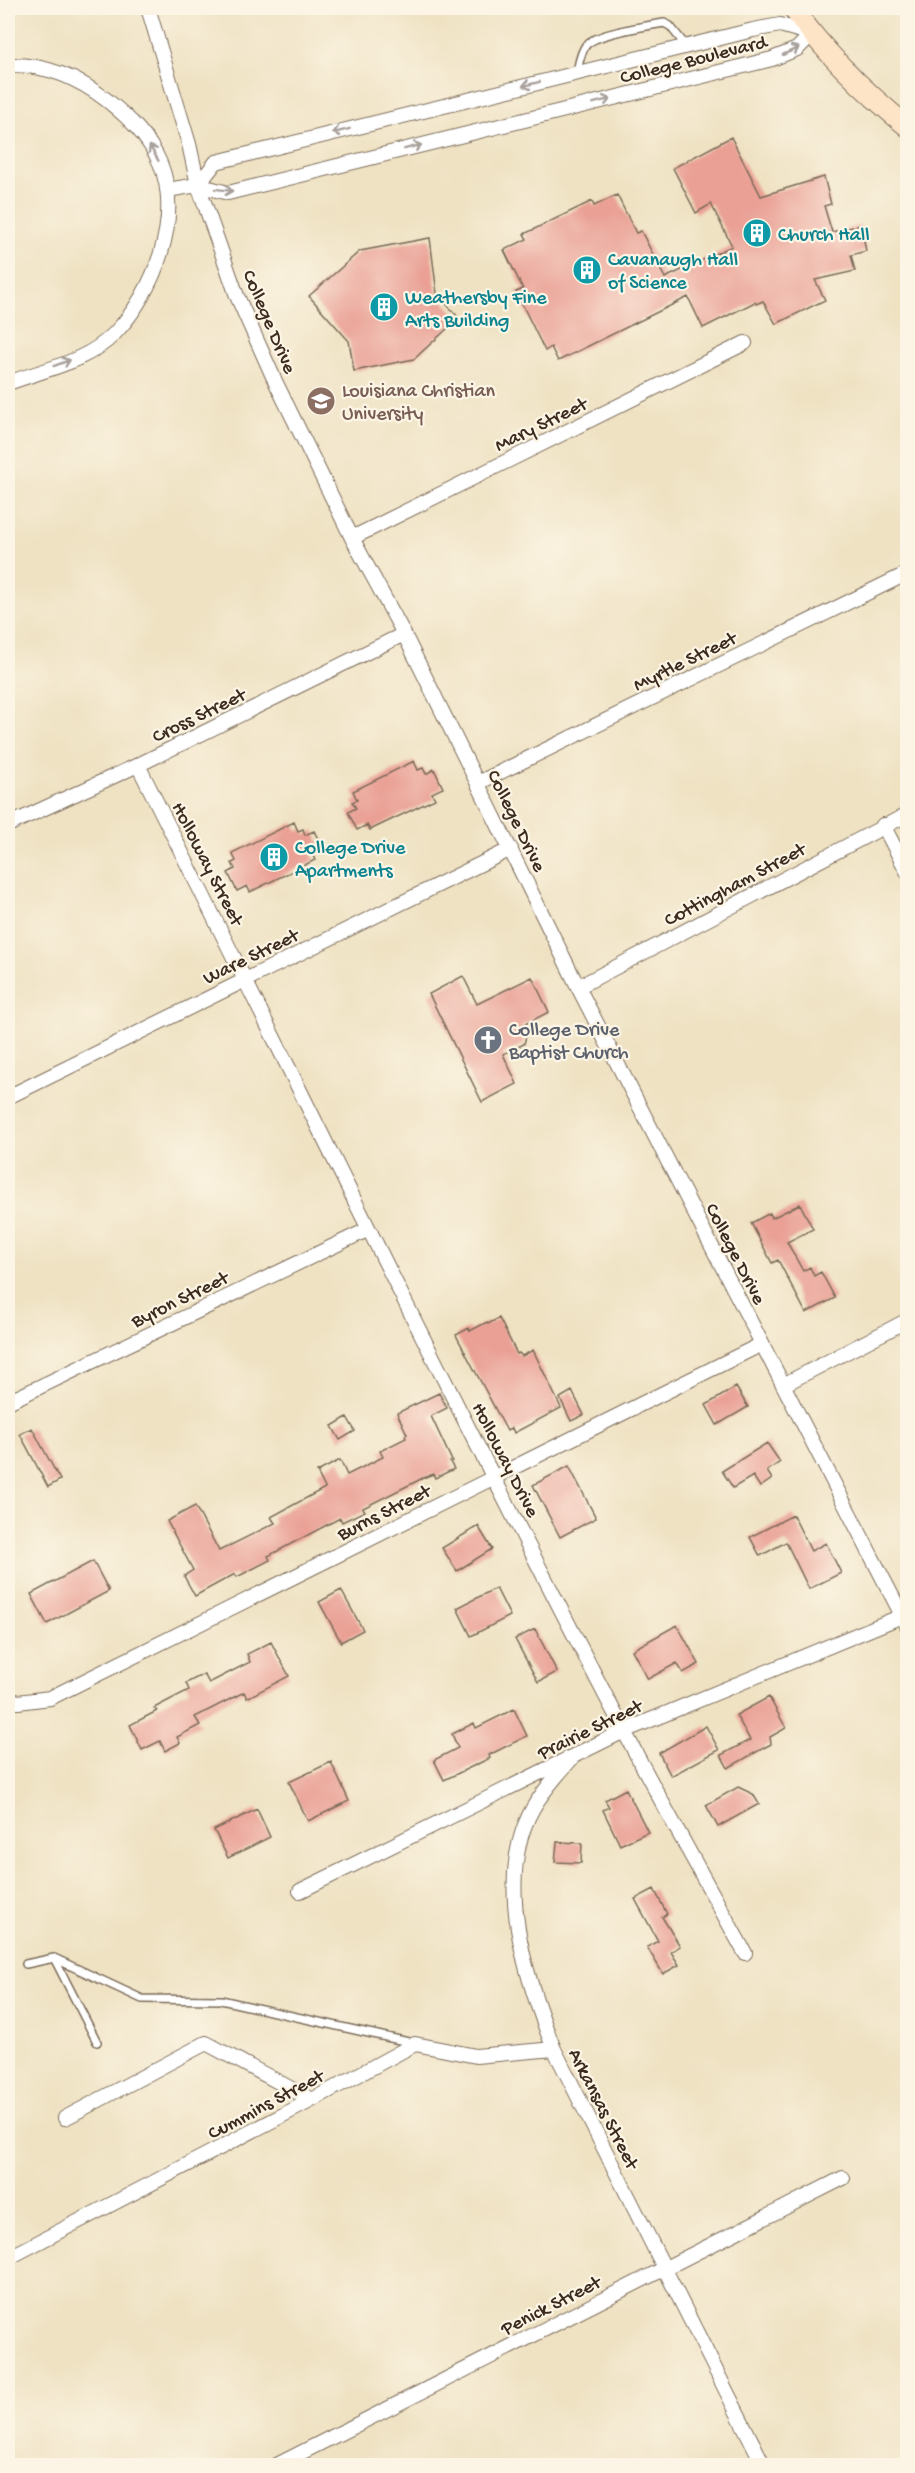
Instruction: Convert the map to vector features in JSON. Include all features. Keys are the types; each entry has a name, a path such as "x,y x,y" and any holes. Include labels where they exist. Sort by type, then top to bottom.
{"main road":[{"path":"793,8 812,34 875,98 908,126"}],"street":[{"name":"College Drive","path":"148,8 189,144 198,185 246,318 352,538 404,634 578,987 905,1621"},
{"name":"College Boulevard","path":"167,190 198,185 228,193 772,59 797,49 812,34 780,25 576,73 216,162 198,185"},
{"path":"8,65 38,66 69,76 114,105 145,136 160,163 167,190 168,221 153,278 114,334 93,351 8,383"},
{"name":"Mary Street","path":"352,538 745,343"},
{"name":"Myrtle Street","path":"478,783 908,573"},
{"name":"Cross Street","path":"8,825 138,765 404,634"},
{"name":"Holloway Street","path":"138,765 245,978"},
{"name":"Cottingham Street","path":"578,987 883,825 908,814"},
{"path":"883,825 908,873"},
{"name":"Ware Street","path":"8,1097 245,978 511,849"},
{"name":"Holloway Drive","path":"245,978 367,1230 624,1731 745,1953"},
{"name":"Byron Street","path":"8,1402 367,1230"},
{"path":"783,1385 908,1320"},
{"name":"Burns Street","path":"13,1701 50,1698 762,1344"},
{"name":"Prairie Street","path":"300,1892 624,1731 905,1621"},
{"name":"Arkansas Street","path":"573,1757 548,1785 532,1809 521,1836 515,1867 515,1900 523,1957 534,2000 554,2049 764,2466"},
{"path":"65,2118 206,2043 312,2100"},
{"path":"415,2044 476,2056 554,2049"},
{"name":"Cummins Street","path":"8,2258 415,2044"},
{"name":"Penick Street","path":"275,2466 843,2178"}],"lane":[{"path":"576,73 581,53 587,43 605,36 664,22 686,46"},
{"path":"54,1959 97,2042"},
{"path":"26,1964 54,1959 142,1999 221,2000 415,2044"}],"building":[{"path":"731,137 761,196 824,177 831,204 824,206 832,232 861,225 866,251 851,255 855,271 815,280 825,300 776,324 763,301 756,304 755,302 703,328 688,297 558,361 551,347 545,351 516,292 523,289 504,250 527,239 524,234 592,201 594,206 617,195 636,233 641,231 665,278 732,246 711,204 696,213 673,168"},
{"name":"Weathersby Fine Arts Building","path":"430,238 437,294 459,318 414,359 354,371 349,341 309,296 360,251"},
{"name":"College Drive Apartments","path":"414,761 418,770 423,768 426,774 434,769 443,788 432,793 435,799 370,830 367,825 357,830 348,812 356,808 352,802 357,800 353,791"},
{"name":"College Drive Apartments","path":"294,822 298,831 303,829 305,835 314,831 323,849 312,854 315,860 250,892 247,886 237,891 228,873 235,869 232,863 236,861 232,853"},
{"name":"College Drive Baptist Church","path":"463,976 477,1004 532,977 549,1012 521,1026 526,1036 524,1044 503,1054 517,1084 482,1102 429,994"},
{"path":"800,1204 813,1229 787,1242 803,1271 810,1267 814,1276 821,1272 835,1298 806,1313 778,1260 772,1263 751,1223 770,1213 772,1218"},
{"path":"499,1318 517,1354 522,1356 533,1350 561,1408 514,1433 512,1428 507,1431 456,1335"},
{"path":"736,1387 748,1407 717,1425 706,1405"},
{"path":"572,1391 584,1415 571,1421 560,1398"},
{"path":"439,1393 447,1408 431,1416 454,1469 435,1478 433,1474 423,1478 363,1508 365,1511 342,1522 340,1518 268,1556 270,1560 237,1577 235,1574 195,1596 184,1576 193,1570 167,1521 195,1506 219,1551 275,1523 271,1517 325,1488 317,1472 340,1460 347,1475 383,1457 380,1451 406,1438 407,1434 397,1413"},
{"path":"347,1417 355,1431 340,1440 332,1426"},
{"path":"32,1428 60,1480 48,1487 20,1434"},
{"path":"767,1443 780,1462 767,1471 772,1479 760,1487 753,1476 733,1488 722,1471"},
{"path":"569,1466 596,1518 560,1537 533,1485"},
{"path":"793,1515 811,1551 826,1543 841,1573 809,1589 786,1542 760,1556 750,1537"},
{"path":"478,1526 492,1549 457,1571 442,1548"},
{"path":"93,1561 109,1591 47,1624 31,1594"},
{"path":"496,1588 510,1616 471,1636 457,1608"},
{"path":"341,1590 363,1630 341,1642 319,1602"},
{"path":"677,1625 699,1664 683,1673 677,1663 648,1679 632,1650"},
{"path":"535,1629 557,1672 538,1682 515,1639"},
{"path":"271,1642 289,1676 247,1698 244,1692 195,1717 200,1725 177,1737 180,1743 165,1751 160,1741 142,1750 130,1725 157,1711 154,1708 189,1690 186,1683 204,1674 209,1683 250,1662 247,1654"},
{"path":"769,1697 786,1728 770,1737 771,1744 728,1768 721,1755 750,1740 736,1715"},
{"path":"514,1709 527,1736 489,1755 490,1758 444,1780 434,1760 458,1748 452,1734 474,1723 476,1728"},
{"path":"706,1726 719,1750 671,1776 659,1753"},
{"path":"331,1762 349,1801 308,1821 289,1782"},
{"path":"738,1787 753,1794 759,1804 718,1827 706,1805"},
{"path":"626,1789 648,1832 620,1845 603,1810 609,1807 605,1800"},
{"path":"257,1809 270,1837 228,1858 214,1830"},
{"path":"557,1842 582,1843 581,1863 555,1862"},
{"path":"654,1889 667,1914 662,1917 680,1946 671,1952 679,1965 663,1974 647,1947 658,1941 635,1899"}],"place":[{"name":"Church Hall","path":"757,233"},
{"name":"Cavanaugh Hall of Science","path":"587,270"},
{"name":"Weathersby Fine Arts Building","path":"384,307"},
{"name":"Louisiana Christian University","path":"321,401"},
{"name":"College Drive Apartments","path":"274,857"},
{"name":"College Drive Baptist Church","path":"488,1040"}]}
